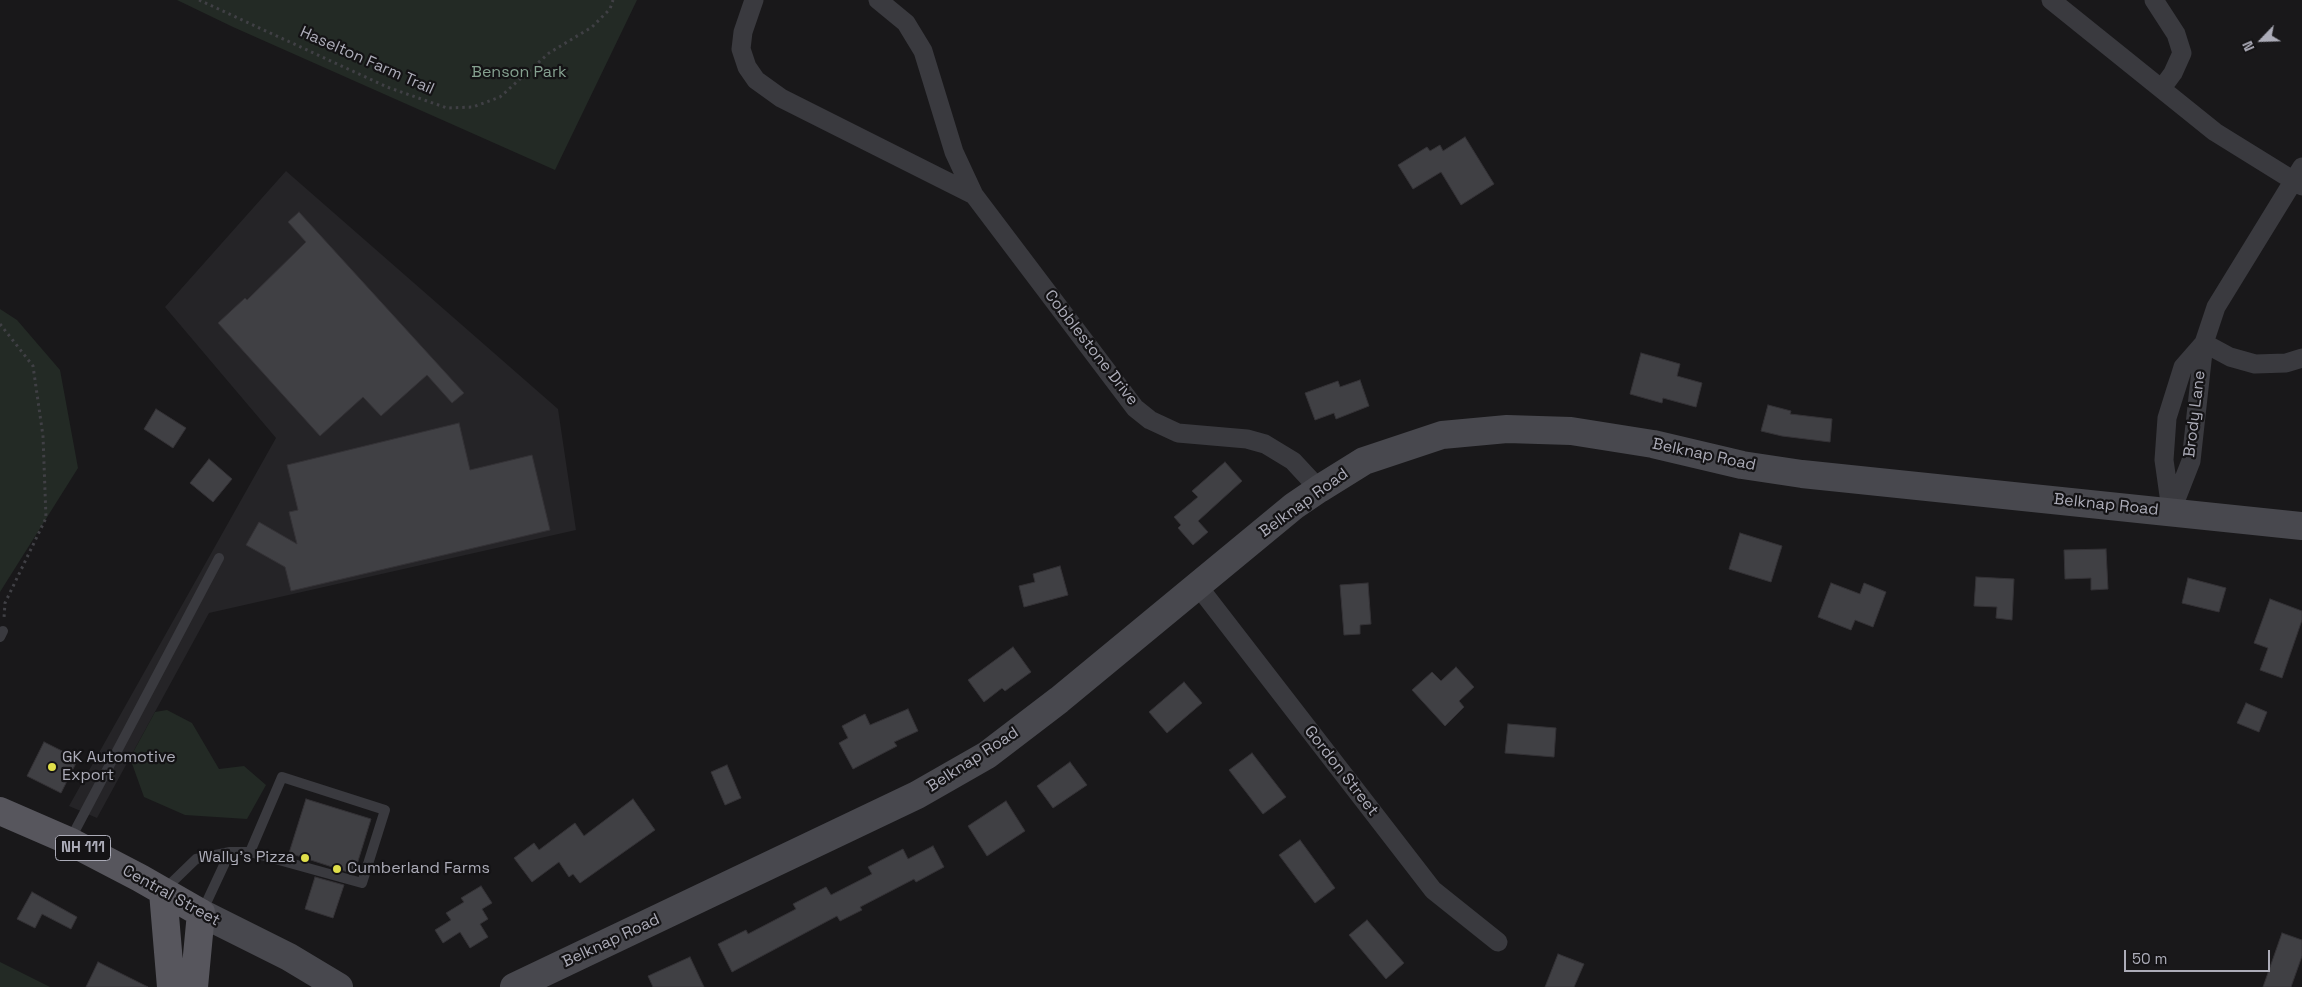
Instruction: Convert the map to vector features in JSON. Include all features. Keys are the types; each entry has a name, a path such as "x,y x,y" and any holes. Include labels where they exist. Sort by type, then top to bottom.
{"main road":[{"name":"Central Street","path":"0,811 69,841 201,913"},
{"path":"163,892 171,987"},
{"path":"194,987 201,913"}],"street":[{"name":"Cobblestone Drive","path":"754,0 743,32 741,49 747,67 756,80 781,98 974,195"},
{"name":"Cobblestone Drive","path":"878,0 906,23 924,51 954,152 974,195 1135,408 1150,420 1178,433 1247,439 1265,444 1293,461 1318,488"},
{"name":"Brody Lane","path":"2051,0 2214,132 2299,178 2216,307 2204,343 2191,461 2172,512"},
{"path":"2154,0 2176,34 2182,53 2173,73 2162,88"},
{"name":"Brody Lane","path":"2172,512 2164,460 2167,418 2183,367 2204,343"},
{"path":"2204,343 2230,357 2256,364 2286,363 2302,358"},
{"name":"Belknap Road","path":"514,987 918,795 987,754 1059,700 1318,488 1364,461 1442,435 1507,429 1571,431 1653,444 1742,465 1802,474 2302,526"},
{"name":"Gordon Street","path":"1198,586 1433,890 1498,942"},
{"name":"Central Street","path":"201,913 274,949 339,987"}],"lane":[{"path":"69,841 219,558"},
{"path":"163,892 196,858 230,852 250,852 362,883 385,810 282,777 250,852"},
{"path":"201,913 230,852"}],"path":[{"name":"Haselton Farm Trail","path":"199,0 387,87 447,108 473,108 500,98 549,53 592,27 610,8 614,0"},
{"path":"0,324 32,366 43,436 46,518 6,603 2,634"}],"shaded area":[{"path":"286,171 558,409 576,530 209,613 97,818 69,806 276,438 165,307"}],"green space":[{"name":"Benson Park","path":"177,0 637,0 555,170 233,27"},
{"path":"0,309 17,320 60,370 78,468 0,592"},
{"path":"167,710 192,723 219,769 244,766 266,785 247,819 185,815 144,797 130,758 155,712"},
{"path":"0,962 50,987 0,987"}],"building":[{"path":"1465,137 1494,184 1461,205 1441,172 1413,189 1398,165 1427,147 1430,151 1440,145 1443,151"},
{"path":"299,212 464,393 452,403 427,375 381,416 363,397 320,436 218,323 245,298 247,300 306,242 288,222"},
{"path":"1641,353 1680,364 1677,376 1702,383 1696,407 1663,398 1662,403 1630,394"},
{"path":"1360,380 1369,406 1336,419 1334,413 1315,420 1305,393 1338,381 1340,387"},
{"path":"1768,405 1791,411 1790,414 1832,419 1830,442 1782,436 1761,431"},
{"path":"156,409 186,428 173,448 144,429"},
{"path":"459,423 470,470 532,455 550,530 291,591 285,567 246,545 259,522 297,544 289,512 298,510 287,465"},
{"path":"209,459 232,479 213,502 190,483"},
{"path":"1225,462 1242,481 1198,521 1208,532 1193,545 1178,528 1181,525 1174,517 1198,497 1192,491"},
{"path":"1740,533 1782,546 1771,582 1729,569"},
{"path":"2106,549 2108,589 2091,590 2091,578 2065,579 2064,550"},
{"path":"1060,566 1068,595 1024,607 1019,586 1035,582 1033,574"},
{"path":"1976,577 2014,579 2012,620 1996,618 1997,607 1974,606"},
{"path":"2188,578 2226,588 2219,612 2182,603"},
{"path":"1368,583 1371,624 1360,625 1360,634 1344,635 1340,585"},
{"path":"1831,583 1860,594 1864,583 1886,592 1873,627 1855,620 1851,630 1818,617"},
{"path":"2270,599 2302,611 2302,620 2282,678 2260,670 2268,648 2254,643"},
{"path":"1013,647 1031,672 1005,691 1002,688 984,702 968,680"},
{"path":"1456,667 1474,687 1459,701 1464,707 1445,726 1412,690 1432,672 1441,681"},
{"path":"1184,682 1202,703 1167,733 1149,712"},
{"path":"2246,703 2267,712 2259,732 2237,723"},
{"path":"908,709 918,731 894,742 897,746 853,769 839,743 848,738 842,726 865,714 870,725"},
{"path":"1508,724 1556,728 1554,757 1505,753"},
{"name":"GK Automotive Export","path":"44,742 78,759 61,793 27,776"},
{"path":"1252,753 1286,797 1263,814 1229,770"},
{"path":"1070,762 1087,785 1053,808 1037,786"},
{"path":"727,765 741,798 725,805 711,772"},
{"path":"306,799 371,819 354,874 289,853"},
{"path":"633,799 655,830 580,883 573,874 569,877 559,862 532,882 514,858 534,843 539,850 575,823 584,836"},
{"path":"1006,801 1025,831 987,856 968,826"},
{"path":"1300,840 1335,888 1315,903 1279,855"},
{"path":"933,846 944,867 916,882 914,879 860,907 862,910 840,921 837,916 732,972 718,944 746,930 748,934 796,909 793,904 826,887 831,895 872,874 868,867 903,849 908,859"},
{"name":"Cumberland Farms","path":"315,877 344,885 333,918 305,909"},
{"path":"481,886 492,903 482,909 488,919 480,924 488,937 470,948 460,932 443,943 435,930 451,920 446,913 464,902 461,898"},
{"path":"32,892 77,917 71,929 42,914 35,928 17,919"},
{"path":"1367,920 1404,963 1386,979 1349,935"},
{"path":"2282,933 2302,940 2302,956 2291,987 2263,987"},
{"path":"1558,954 1584,964 1574,987 1545,987"},
{"path":"690,957 704,987 653,987 648,976"},
{"path":"98,962 148,987 86,987"}],"place":[{"name":"GK Automotive Export","path":"52,767"},
{"name":"Wally's Pizza","path":"305,858"},
{"name":"Cumberland Farms","path":"337,869"}]}
